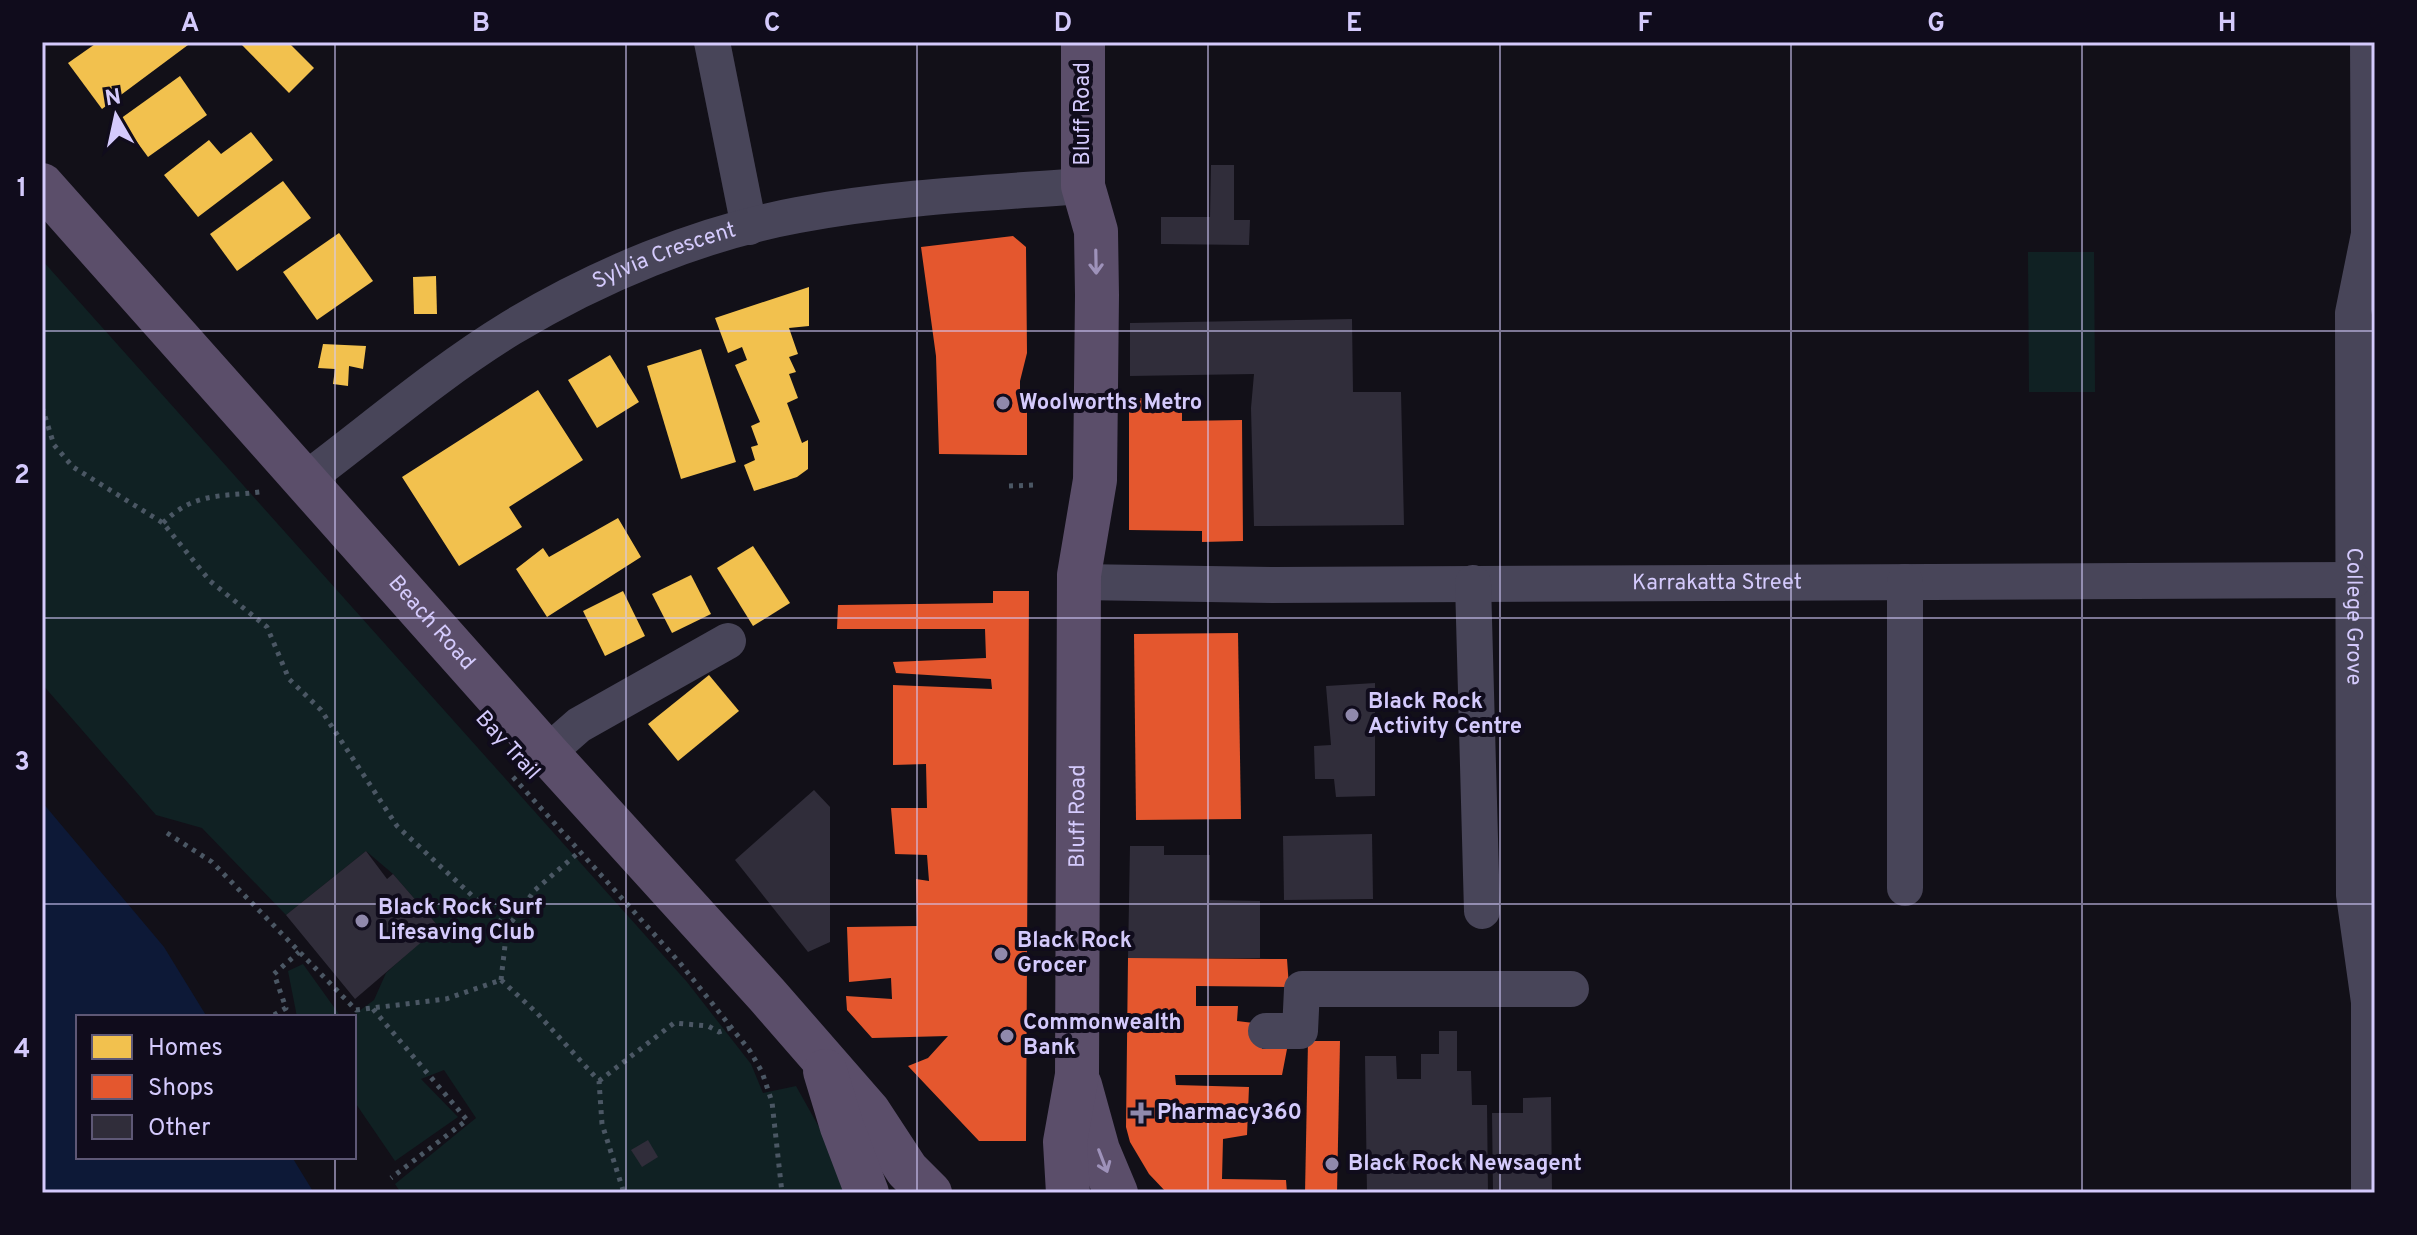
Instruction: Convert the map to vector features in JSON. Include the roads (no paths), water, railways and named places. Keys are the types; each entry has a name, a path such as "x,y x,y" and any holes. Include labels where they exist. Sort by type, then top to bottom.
{"main road":[{"name":"Bluff Road","path":"1068,1193 1065,1142 1077,1075 1080,569 1095,480 1096,231 1083,186 1083,42"},
{"name":"Beach Road","path":"42,185 288,492 547,753 613,825 869,1112 907,1170 930,1193"},
{"name":"Beach Road","path":"822,1061 867,1193"},
{"name":"Bluff Road","path":"1077,1075 1098,1150 1116,1193"}],"street":[{"path":"712,42 749,227"},
{"name":"College Grove","path":"2368,42 2369,234 2353,313 2353,580 2354,895 2369,1002 2369,1193"},
{"name":"Sylvia Crescent","path":"288,492 511,328 647,262 749,227 844,207 1083,186"},
{"name":"Karrakatta Street","path":"1080,569 1473,583 2353,580"},
{"path":"1905,582 1905,888"},
{"path":"1473,583 1482,911"},
{"path":"547,753 579,725 728,641"},
{"path":"1266,1031 1300,1031 1302,989 1571,989"}],"water":[{"path":"42,802 164,947 206,1015 76,1015 76,1159 293,1159 314,1193 42,1193"}],"place":[{"name":"Woolworths Metro","path":"1003,403"},
{"name":"Black Rock Activity Centre","path":"1352,715"},
{"name":"Black Rock Surf Lifesaving Club","path":"362,921"},
{"name":"Black Rock Grocer","path":"1001,954"},
{"name":"Commonwealth Bank","path":"1007,1036"},
{"name":"Pharmacy360","path":"1141,1113"},
{"name":"Black Rock Newsagent","path":"1332,1164"}]}
